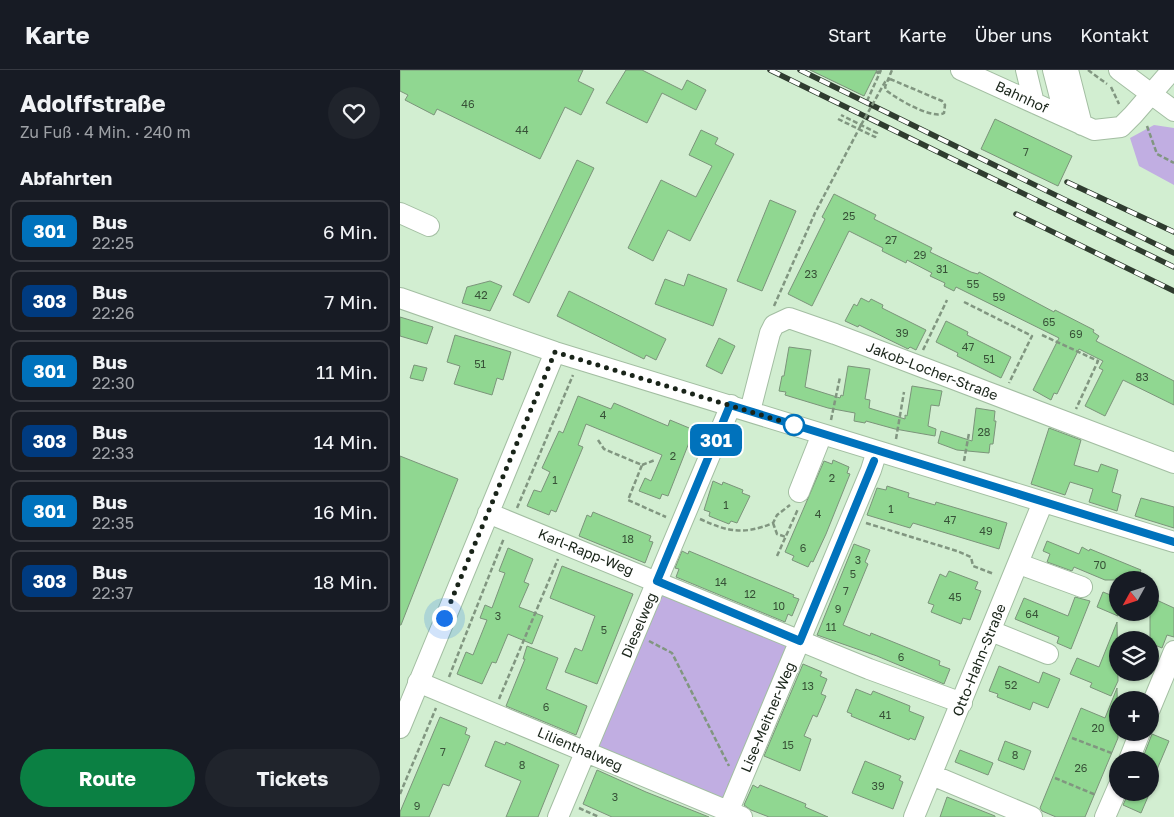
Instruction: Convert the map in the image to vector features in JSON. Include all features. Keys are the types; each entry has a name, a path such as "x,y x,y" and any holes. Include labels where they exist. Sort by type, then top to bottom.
{"street":[{"path":"1012,90 1013,70"},
{"path":"1012,90 1026,70"},
{"path":"1012,90 1039,70"},
{"path":"1012,90 1053,70"},
{"path":"1012,90 1068,70"},
{"path":"1120,70 1174,110"},
{"path":"1012,90 1094,130 1121,127 1172,70"},
{"path":"400,213 429,226"},
{"path":"400,298 555,352 1174,542"},
{"name":"Jakob-Locher-Straße","path":"774,325 789,318 1174,464"},
{"path":"750,411 774,325"},
{"path":"400,728 555,352"},
{"name":"Dieselweg","path":"558,817 730,405"},
{"path":"796,498 825,435"},
{"name":"Lise-Meitner-Weg","path":"732,815 741,782 851,518 884,453"},
{"name":"Otto-Hahn-Straße","path":"914,817 1043,502"},
{"name":"Karl-Rapp-Weg","path":"488,513 800,641 962,703"},
{"path":"1015,573 1082,587"},
{"path":"991,631 1048,654"},
{"path":"1157,691 1174,651"},
{"name":"Lilienthalweg","path":"418,682 586,751 732,815"},
{"path":"932,775 1032,817"}],"path":[{"path":"876,72 878,73 880,70"},
{"path":"867,101 880,70"},
{"path":"774,325 774,302 833,177 885,82 890,79 942,101 946,108 940,116 931,115 887,92 885,87 892,70"},
{"path":"841,115 877,133 875,137 837,121 843,110"},
{"path":"916,365 947,300"},
{"path":"964,302 1032,336 1002,398"},
{"path":"1042,335 1098,361 1069,424"},
{"path":"400,794 578,358"},
{"path":"825,435 840,377"},
{"path":"884,453 898,434 904,392"},
{"path":"962,477 969,433"},
{"path":"598,440 604,449 642,465 655,460"},
{"path":"642,465 628,500 736,532 760,528 773,523 796,498"},
{"path":"851,518 957,551 971,557 973,566 1015,573"},
{"path":"773,523 778,534 786,537"},
{"path":"493,713 561,550"},
{"path":"635,633 672,653 733,776 741,782"},
{"path":"1072,738 1109,752"},
{"path":"1055,778 1111,802"},
{"path":"578,808 599,817"}],"shaded area":[{"path":"1154,125 1174,128 1174,185 1139,166 1130,138"},
{"path":"660,593 790,647 725,802 595,747"}],"building":[{"path":"400,70 583,70 578,81 594,89 581,115 565,107 540,159 437,109 434,115 405,100 408,95 400,91"},
{"path":"626,70 642,70 682,90 687,80 706,90 696,110 662,93 647,123 606,103"},
{"path":"810,70 877,70 864,96"},
{"path":"995,119 1072,156 1058,186 981,149"},
{"path":"701,130 718,138 715,144 734,154 690,241 668,230 653,261 628,248 661,180 696,197 712,166 689,155"},
{"path":"577,160 594,168 529,303 513,295"},
{"path":"834,194 876,215 874,219 932,248 930,252 971,272 978,274 979,272 1054,312 1055,310 1094,330 1093,332 1099,336 1096,341 1174,381 1174,405 1123,380 1105,416 1085,406 1103,370 1099,368 1103,361 1079,349 1057,394 1054,393 1051,400 1033,390 1059,338 956,287 954,291 944,286 945,283 930,276 932,273 907,260 906,263 882,251 883,248 849,231 812,306 788,294 825,219 822,217"},
{"path":"770,200 796,211 762,291 737,281"},
{"path":"688,274 727,289 713,326 655,304 665,279 684,286"},
{"path":"490,281 502,286 490,311 462,303 467,287"},
{"path":"569,291 666,339 656,360 646,355 644,359 557,316"},
{"path":"861,298 869,302 871,299 883,305 882,308 926,330 916,350 910,347 908,349 859,325 858,327 845,321 854,304 857,306"},
{"path":"400,317 433,327 427,344 400,336"},
{"path":"946,321 968,332 967,335 1011,357 1001,378 957,356 958,353 936,342"},
{"path":"455,335 511,352 503,380 497,378 492,395 454,384 460,366 447,362"},
{"path":"719,338 735,346 722,374 706,366"},
{"path":"789,347 811,350 805,387 840,398 841,395 843,396 848,366 870,369 865,399 870,400 869,408 905,419 912,386 942,391 939,406 931,405 928,426 936,429 935,436 895,429 866,421 865,423 854,421 855,413 828,408 785,395 786,392 779,391 782,376 784,376"},
{"path":"414,365 427,368 423,381 410,378"},
{"path":"578,396 611,409 614,403 668,426 670,420 694,430 668,496 662,494 660,499 639,491 645,478 651,481 662,455 586,424 578,445 583,447 556,512 551,510 549,515 527,506 534,490 541,492 550,472 542,468 559,431 563,433"},
{"path":"976,408 995,411 994,421 996,421 993,444 990,444 989,453 957,450 938,443 941,431 972,441"},
{"path":"1049,428 1081,440 1074,465 1098,472 1101,464 1118,470 1112,492 1121,495 1117,511 1089,502 1093,489 1070,482 1065,495 1031,484"},
{"path":"400,456 458,479 401,625 400,625"},
{"path":"833,460 849,467 847,473 850,474 826,534 813,562 811,561 808,567 792,560 794,556 785,552 824,461 832,464"},
{"path":"713,481 722,485 723,482 743,490 742,493 750,496 737,523 731,521 729,524 709,516 710,512 704,510"},
{"path":"887,486 909,493 908,497 935,505 936,502 1007,523 999,549 913,523 910,528 867,515 877,488 886,490"},
{"path":"1141,498 1174,507 1174,528 1135,516"},
{"path":"593,512 651,536 649,541 653,542 645,563 579,536 587,515 591,517"},
{"path":"1047,541 1079,554 1082,547 1141,570 1109,571 1109,580 1105,580 1074,567 1072,571 1047,562 1050,554 1043,551"},
{"path":"854,544 870,550 865,562 868,564 843,625 870,636 871,633 940,661 939,665 950,669 944,684 877,656 817,635"},
{"path":"508,548 533,559 524,582 529,584 519,607 543,616 532,644 508,634 496,663 492,662 482,684 457,674 466,652 473,655 487,620 480,618 485,605 492,608 505,573 499,571"},
{"path":"682,551 688,554 689,551 794,595 793,597 799,599 792,616 788,614 785,622 676,577 679,569 675,568"},
{"path":"562,566 633,594 597,684 565,672 575,648 582,651 595,616 550,598"},
{"path":"949,571 978,582 975,589 981,591 970,620 963,618 961,624 931,612 934,605 928,603 940,574 946,577"},
{"path":"1103,592 1109,594 1109,612 1097,607"},
{"path":"1075,597 1090,601 1071,649 1057,643 1059,637 1015,619 1024,598 1068,616"},
{"path":"1159,601 1174,608 1174,637 1167,635 1162,648 1159,647 1159,631 1150,631 1150,621 1159,621"},
{"path":"1117,622 1117,631 1113,631"},
{"path":"1109,642 1109,681 1118,681 1113,691 1109,691 1109,695 1090,687 1092,683 1070,674 1077,658 1099,667"},
{"path":"527,646 558,658 546,689 587,706 576,735 506,706 525,659 523,659"},
{"path":"803,664 822,672 820,676 827,679 821,694 826,696 817,717 813,715 804,736 811,739 800,771 764,756"},
{"path":"999,666 1039,683 1043,672 1060,679 1048,708 1033,702 1030,710 997,697 998,694 989,691"},
{"path":"856,689 871,695 873,691 910,706 909,711 924,717 915,740 910,738 909,740 851,716 852,714 847,712"},
{"path":"1081,708 1105,718 1109,708 1109,741 1117,741 1113,751 1109,751 1109,760 1085,817 1056,817 1042,811 1040,808"},
{"path":"440,717 467,728 465,734 470,736 449,786 443,784 429,817 400,817 400,812"},
{"path":"1159,737 1169,741 1159,765 1159,751 1145,751 1149,741 1159,741"},
{"path":"495,741 505,745 506,742 559,765 538,817 506,817 521,781 485,766"},
{"path":"1005,741 1031,751 1024,770 998,760"},
{"path":"960,750 993,763 988,775 955,762"},
{"path":"865,761 901,776 899,780 903,782 893,809 852,793"},
{"path":"597,770 709,817 612,817 583,804"},
{"path":"753,785 758,788 760,785 806,804 805,807 828,817 769,817 751,810 744,805"},
{"path":"947,797 995,816 995,817 940,817"},
{"path":"1125,801 1146,801 1141,813 1123,805"}],"railway":[{"path":"770,70 1174,267"},
{"path":"800,70 1174,253"},
{"path":"1067,182 1174,232"},
{"path":"1016,214 1174,291"}],"bus line":[{"name":"301","path":"874,461 800,641 657,581 730,405 1174,542"}],"route":[{"path":"444,618 555,352 794,425"}]}
